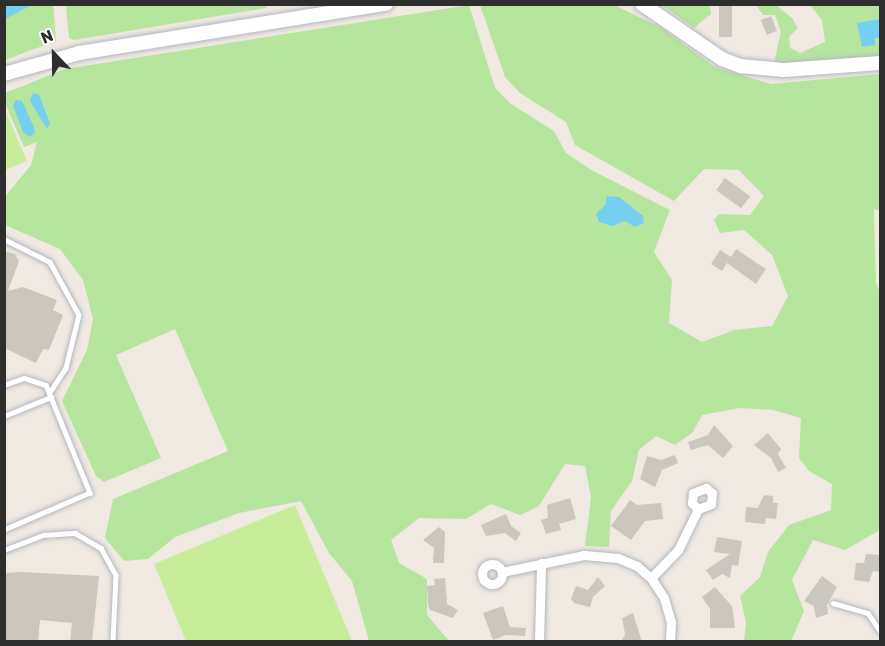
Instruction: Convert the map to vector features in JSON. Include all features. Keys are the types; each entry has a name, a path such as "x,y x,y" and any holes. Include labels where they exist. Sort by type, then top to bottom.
{"street":[{"path":"4,74 79,53 386,4"},
{"path":"642,4 722,59 740,66 784,70 880,63"},
{"path":"651,578 678,550 698,508"},
{"path":"502,572 542,563 600,555 637,566 651,578 664,598 671,622 670,642"},
{"path":"540,642 542,563"}],"lane":[{"path":"4,238 50,262 79,315 66,368 51,395 4,416"},
{"path":"4,386 24,378 46,385 90,493 4,530"},
{"path":"4,550 43,535 75,533 101,548 116,575 113,642"},
{"path":"833,603 868,613 880,631"}],"green space":[{"path":"66,4 267,5 266,8 74,40 69,38"},
{"path":"32,5 53,5 56,41 5,60 4,19"},
{"path":"469,5 495,88 511,104 554,131 566,153 593,171 670,210 654,252 672,280 669,323 702,342 734,330 772,326 788,296 772,255 744,230 720,233 714,220 719,214 750,215 764,196 739,170 704,169 674,201 575,145 566,122 520,93 505,77 480,5 614,5 660,27 715,67 771,84 880,74 880,211 874,209 876,283 880,292 880,530 845,550 813,540 792,580 804,611 791,641 744,641 746,622 740,596 760,577 768,552 789,525 831,510 832,484 809,471 799,458 801,418 773,410 740,408 702,415 693,432 675,445 656,436 639,450 632,481 611,511 609,547 585,546 591,497 585,466 565,464 539,506 520,515 491,504 466,519 419,518 391,540 399,563 427,579 427,615 449,641 369,641 352,581 329,553 301,501 239,513 175,537 148,559 124,561 105,538 113,499 228,451 175,329 116,355 161,458 104,482 96,476 62,401 87,350 93,319 83,280 60,249 5,225 4,198 31,165 37,142 24,147 5,103 5,93 65,69"},
{"path":"662,5 710,5 711,14 694,28"},
{"path":"756,5 776,5 792,18 798,28 789,37 790,48 800,53 825,42 822,20 810,5 880,5 880,58 828,64 774,63 781,32 775,15 763,15"},
{"path":"5,110 27,161 4,170"},
{"path":"295,505 352,641 186,641 154,564"}],"water":[{"path":"5,4 32,5 5,19"},
{"path":"880,19 880,38 875,38 875,45 862,47 857,23"},
{"path":"33,93 39,95 50,123 47,129 30,101"},
{"path":"16,100 22,101 34,127 35,133 30,137 23,132 13,106"},
{"path":"607,196 619,197 643,216 644,223 635,227 625,221 612,226 599,222 596,214 605,205"}],"building":[{"path":"719,4 732,4 732,37 719,37"},
{"path":"771,16 777,31 767,35 761,20"},
{"path":"725,178 750,196 741,208 716,190"},
{"path":"736,249 766,269 756,284 727,263 722,271 711,264 720,250 731,257"},
{"path":"4,251 15,254 19,261 8,291 23,287 57,300 53,310 63,315 49,350 43,349 36,363 4,348"},
{"path":"714,425 733,446 723,458 708,445 691,450 688,442 708,435"},
{"path":"768,433 781,449 778,454 786,468 778,472 771,458 754,445"},
{"path":"675,455 678,463 662,470 655,487 640,479 647,456 661,460"},
{"path":"764,495 773,496 773,503 778,503 776,519 766,518 765,524 745,522 746,507 758,508"},
{"path":"570,498 576,519 559,524 561,530 546,534 541,520 548,518 547,505"},
{"path":"630,500 637,505 661,503 663,519 645,521 631,540 611,526"},
{"path":"506,514 511,526 521,533 516,541 505,533 486,536 481,525"},
{"path":"439,527 445,532 444,563 433,563 434,548 423,540"},
{"path":"717,537 742,541 738,566 732,565 730,578 722,574 713,580 706,570 730,554 714,552"},
{"path":"866,554 880,555 880,572 873,571 869,582 854,580 856,563 864,563"},
{"path":"4,573 99,576 92,642 70,642 72,623 40,620 38,642 4,642"},
{"path":"822,576 837,587 827,605 828,614 816,618 814,606 804,601"},
{"path":"598,577 605,586 593,597 590,607 574,603 571,599 576,586 588,590"},
{"path":"445,578 447,604 458,610 453,618 430,610 428,604 427,586 435,585 434,579"},
{"path":"715,587 732,606 735,628 710,628 710,609 702,597"},
{"path":"503,606 510,627 526,628 525,636 506,635 493,640 483,613"},
{"path":"633,613 642,642 621,642 625,634 622,618"}]}
